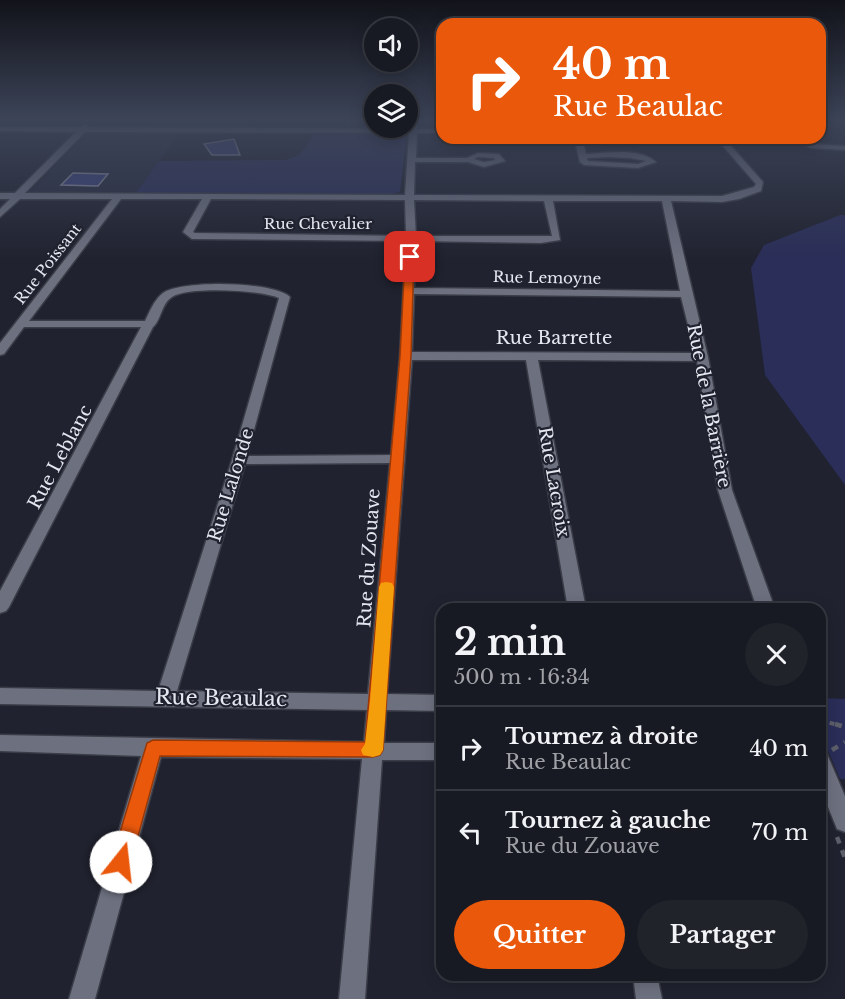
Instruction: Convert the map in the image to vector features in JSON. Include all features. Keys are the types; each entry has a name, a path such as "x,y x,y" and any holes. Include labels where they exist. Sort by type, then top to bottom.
{"street":[{"path":"0,214 46,167"},
{"name":"Rue du Zouave","path":"352,999 406,356 411,167"},
{"path":"0,196 722,199 736,197 758,189 760,184 745,167"},
{"name":"Rue Poissant","path":"0,351 120,196"},
{"name":"Rue Chevalier","path":"208,197 188,232 192,236 541,240 557,238 548,198"},
{"name":"Rue de la Barrière","path":"666,199 702,357 725,490 764,603"},
{"name":"Rue Leblanc","path":"0,607 151,324 161,301 177,290 261,288"},
{"name":"Rue Lalonde","path":"166,697 239,460 285,297 261,288"},
{"name":"Rue Lemoyne","path":"408,291 686,294"},
{"path":"20,324 151,324"},
{"name":"Rue Barrette","path":"406,356 702,357"},
{"name":"Rue Lacroix","path":"531,356 576,603"},
{"path":"239,460 396,459"},
{"name":"Rue Beaulac","path":"0,696 436,703"},
{"path":"0,743 153,748 436,752"},
{"path":"82,999 153,748"},
{"path":"826,775 845,822"},
{"path":"646,981 649,999"}],"path":[{"path":"826,722 845,727"}],"shaded area":[{"path":"54,167 155,167 135,194 28,193"},
{"path":"155,167 403,167 400,192 387,195 135,194"},
{"path":"845,215 845,485 765,375 751,268 764,245"},
{"path":"826,698 845,699 845,779 840,779 826,746"}],"building":[{"path":"73,173 108,174 98,186 61,185"}],"slow traffic":[{"path":"370,750 373,750 378,701 386,587"}],"route":[{"path":"121,862 153,748 373,750 406,356 410,257"}]}
